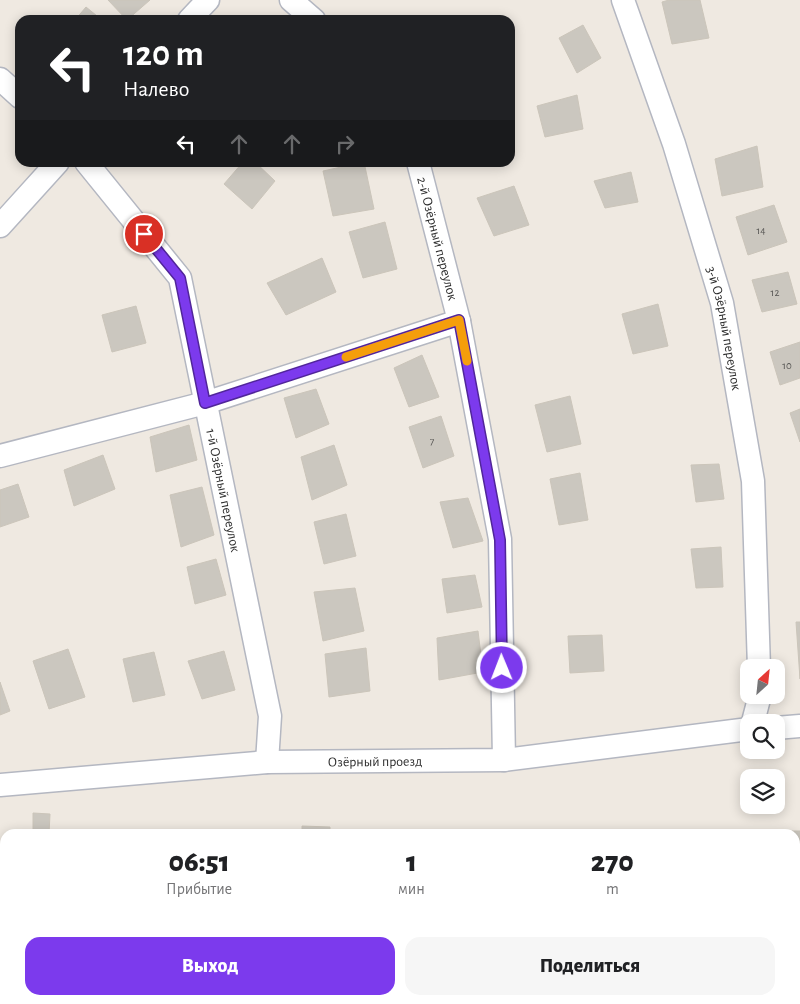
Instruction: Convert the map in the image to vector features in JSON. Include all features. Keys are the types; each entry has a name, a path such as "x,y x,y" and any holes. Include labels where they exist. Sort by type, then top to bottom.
{"street":[{"path":"194,15 208,0"},
{"path":"291,0 308,15"},
{"name":"3-й Озёрный переулок","path":"623,0 674,144 722,303 753,481 759,659"},
{"path":"0,79 15,92"},
{"path":"0,226 53,167"},
{"name":"1-й Озёрный переулок","path":"90,167 180,278 270,716 267,762"},
{"name":"2-й Озёрный переулок","path":"419,167 459,320 500,540 504,760"},
{"path":"0,456 205,403 459,320"},
{"path":"785,727 800,726"},
{"name":"Озёрный проезд","path":"0,785 267,762 504,760 740,730"}],"building":[{"path":"108,0 150,0 133,15 122,15"},
{"path":"669,0 700,0 709,38 672,44 662,2"},
{"path":"86,7 96,15 79,15"},
{"path":"583,25 601,58 577,73 559,38"},
{"path":"577,95 583,129 545,137 537,106"},
{"path":"757,146 763,187 722,196 715,159"},
{"path":"239,167 260,167 275,181 252,209 224,184"},
{"path":"341,167 365,167 374,209 333,216 323,171"},
{"path":"631,172 638,202 605,208 594,181"},
{"path":"514,186 529,225 494,236 477,198"},
{"path":"774,205 787,242 748,255 736,217"},
{"path":"385,222 397,269 363,278 349,232"},
{"path":"322,258 336,292 286,315 267,283"},
{"path":"788,272 797,304 762,312 752,280"},
{"path":"658,304 668,346 633,354 622,314"},
{"path":"136,306 146,343 112,352 102,315"},
{"path":"800,342 800,378 780,385 770,352"},
{"path":"422,355 439,397 409,407 394,368"},
{"path":"316,389 329,424 296,438 284,398"},
{"path":"570,396 581,444 547,452 535,405"},
{"path":"800,409 800,442 790,413"},
{"path":"441,416 454,456 423,468 409,427"},
{"path":"189,425 197,460 156,472 150,437"},
{"path":"334,445 347,485 312,500 301,457"},
{"path":"103,455 115,489 74,506 64,470"},
{"path":"719,464 724,499 696,502 691,465"},
{"path":"580,473 588,520 559,525 550,479"},
{"path":"18,484 29,517 0,527 0,490"},
{"path":"202,487 214,535 181,547 170,495"},
{"path":"468,498 483,541 453,548 440,502"},
{"path":"346,514 356,556 324,564 314,522"},
{"path":"721,547 723,587 696,588 691,549"},
{"path":"216,559 226,595 195,604 187,567"},
{"path":"475,575 482,607 447,613 442,579"},
{"path":"355,588 364,631 323,641 314,592"},
{"path":"796,622 800,622 800,679"},
{"path":"478,631 483,672 439,680 437,638"},
{"path":"602,635 604,671 570,673 568,636"},
{"path":"366,648 370,691 329,697 325,654"},
{"path":"68,649 85,697 49,709 33,661"},
{"path":"224,651 235,690 202,699 188,661"},
{"path":"154,652 165,695 133,702 123,659"},
{"path":"0,682 10,711 0,715"},
{"path":"33,813 50,814 49,829 33,829"},
{"path":"302,826 330,827 330,829 302,829"}],"slow traffic":[{"path":"346,357 459,320 467,361"}],"route":[{"path":"144,234 180,278 205,403 459,320 500,540 502,668"}]}
